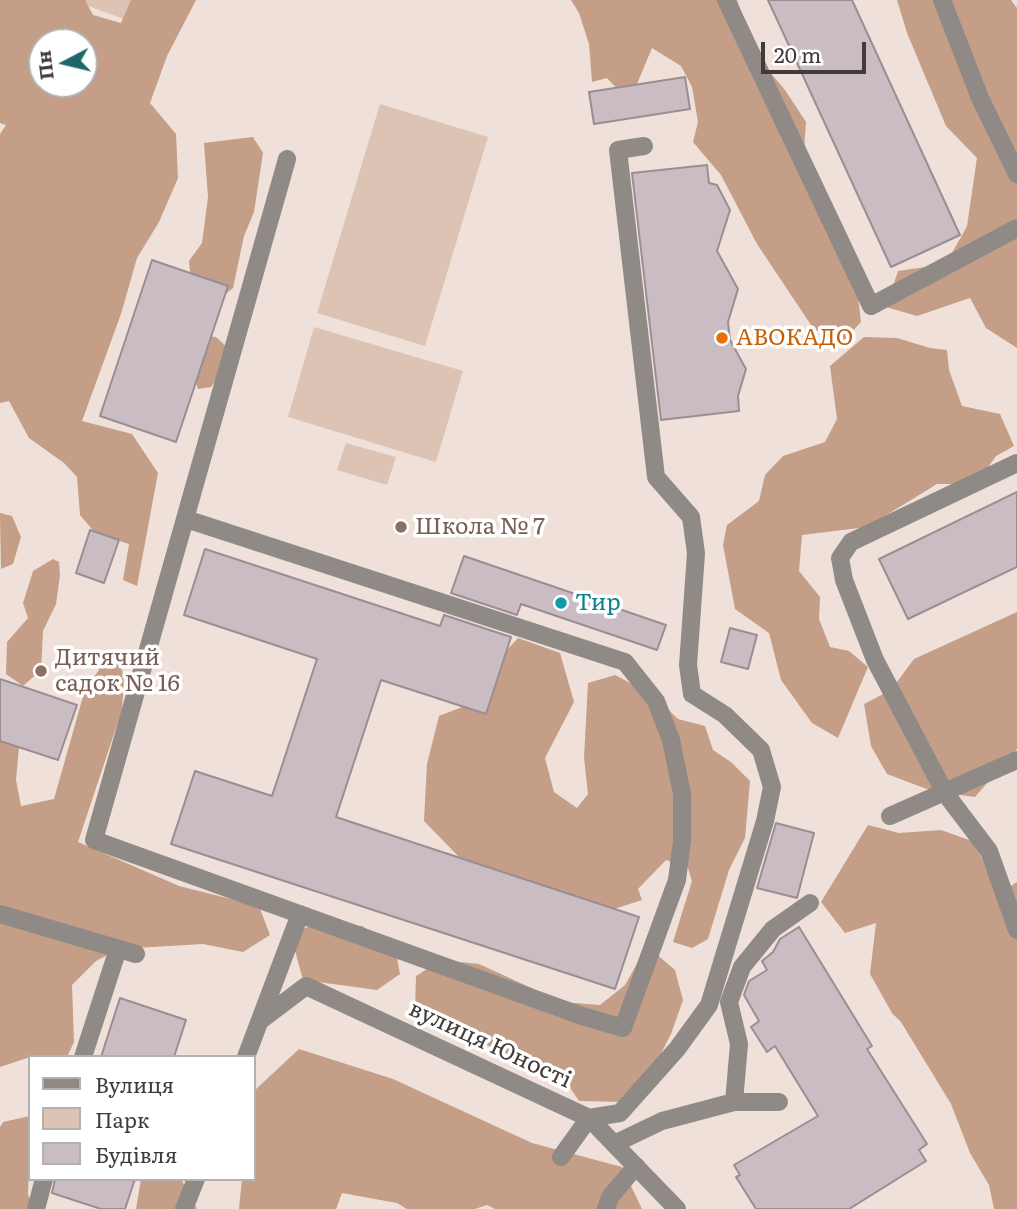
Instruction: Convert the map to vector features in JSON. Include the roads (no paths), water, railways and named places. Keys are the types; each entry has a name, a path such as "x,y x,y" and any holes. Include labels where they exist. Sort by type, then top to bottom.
{"street":[{"path":"726,0 871,306 1017,228"},
{"path":"942,0 980,98 1017,174"},
{"path":"561,1157 589,1118 620,1113 677,1049 709,1005 765,821 772,787 761,750 725,715 692,694 688,665 694,541 691,517 656,477 618,150 644,146"},
{"path":"186,519 625,662 656,701 671,740 682,794 682,841 677,880 623,1028 582,1016 94,839 287,159"},
{"path":"1017,463 848,538 840,558 844,580 875,660 946,793 989,850 1017,930"},
{"path":"890,816 1017,760"},
{"path":"734,1102 739,1044 729,1002 742,967 773,929 810,903"},
{"path":"0,914 136,954"},
{"path":"247,1055 300,914"},
{"path":"84,1055 118,949"},
{"name":"вулиця Юності","path":"261,1020 306,986 589,1118 677,1209"},
{"path":"614,1144 662,1121 734,1102 779,1102"},
{"path":"606,1209 610,1197 636,1166"},
{"path":"36,1209 43,1181"},
{"path":"184,1209 195,1181"}],"place":[{"name":"АВОКАДО","path":"722,338"},
{"name":"Школа № 7","path":"401,527"},
{"name":"Тир","path":"561,603"},
{"name":"Дитячий садок № 16","path":"41,671"}]}
